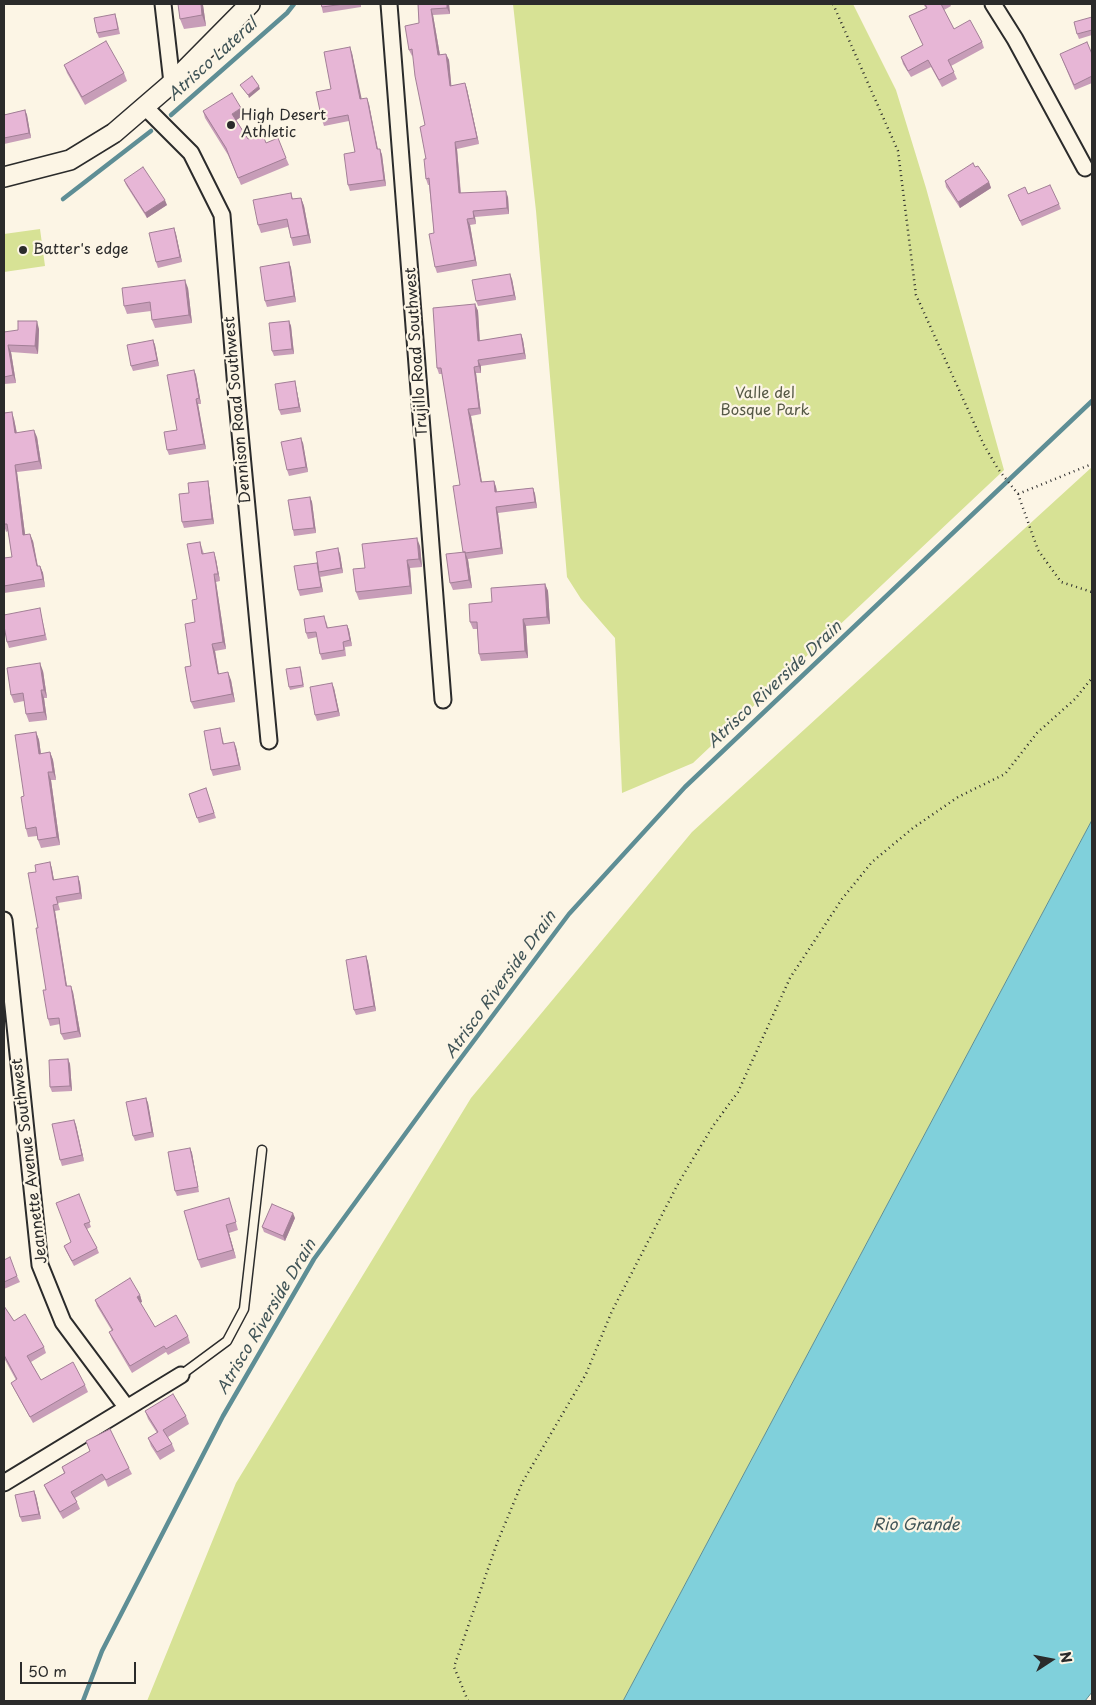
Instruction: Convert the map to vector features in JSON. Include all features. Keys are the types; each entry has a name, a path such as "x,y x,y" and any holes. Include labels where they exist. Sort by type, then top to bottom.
{"street":[{"path":"162,4 172,83"},
{"path":"4,177 70,160 114,133 172,83 250,4"},
{"name":"Trujillo Road Southwest","path":"389,4 443,700"},
{"path":"993,4 1015,39 1085,168"},
{"name":"Dennison Road Southwest","path":"144,106 191,153 222,215 237,401 269,741"},
{"name":"Jeannette Avenue Southwest","path":"4,920 40,1266 63,1322 127,1408"},
{"path":"4,1484 181,1375"}],"lane":[{"path":"181,1375 227,1340 244,1309 262,1150"}],"path":[{"path":"833,4 898,151 916,295 984,445 998,470 1018,494 1038,550 1060,582 1092,592"},
{"path":"1018,494 1092,464"},
{"path":"468,1701 454,1667 497,1543 522,1483 586,1374 612,1311 679,1182 713,1126 738,1092 790,978 842,899 872,862 913,828 958,798 1005,774 1037,733 1075,699 1092,678"}],"green space":[{"name":"Valle del Bosque Park","path":"513,4 853,4 896,90 926,188 1004,470 693,763 622,793 615,638 581,599 567,577 536,211"},
{"name":"Batter's edge","path":"40,229 45,266 4,272 4,234"},
{"path":"1092,467 1092,820 623,1701 147,1701 236,1483 471,1098 692,832"}],"water":[{"name":"Rio Grande","path":"1092,820 1092,1692 1085,1701 623,1701"}],"building":[{"path":"178,4 201,4 202,15 180,19"},
{"path":"321,4 344,4 322,7"},
{"path":"418,4 447,4 447,8 431,9 438,55 446,54 450,86 465,83 477,138 455,142 459,193 506,191 507,208 473,211 474,218 467,219 475,260 435,267 429,234 434,233 429,178 426,179 424,159 426,159 420,127 425,125 415,76 412,49 409,50 405,26 419,23"},
{"path":"925,4 941,4 954,29 970,20 982,42 948,60 954,72 939,80 928,60 908,71 901,57 923,45 909,16 927,8"},
{"path":"115,14 118,29 97,33 94,18"},
{"path":"1092,17 1092,30 1077,34 1074,22"},
{"path":"106,41 124,73 82,97 64,65"},
{"path":"1087,42 1092,54 1092,76 1074,85 1060,54"},
{"path":"350,47 360,99 367,98 377,149 380,149 384,180 348,185 344,154 355,152 348,115 322,120 316,92 331,89 324,52"},
{"path":"252,76 259,86 248,95 240,85"},
{"path":"232,93 241,108 232,114 248,139 262,133 266,143 278,138 286,158 238,178 226,148 203,111"},
{"path":"25,110 29,133 4,138 4,115"},
{"path":"973,163 975,167 978,166 989,182 958,202 945,181"},
{"path":"143,167 165,200 145,213 124,180"},
{"path":"1050,185 1059,204 1020,221 1008,195 1025,187 1028,194"},
{"path":"291,193 292,199 301,198 308,235 291,238 287,219 258,225 253,200"},
{"path":"174,228 180,257 156,262 149,233"},
{"path":"289,262 294,296 265,301 260,267"},
{"path":"510,274 514,295 476,301 472,280"},
{"path":"185,280 189,315 152,320 150,302 124,306 122,288"},
{"path":"475,304 478,341 521,334 524,353 478,360 479,366 474,367 479,408 468,409 481,482 494,481 495,492 533,488 535,502 496,507 501,548 465,553 463,552 453,486 460,485 441,368 437,368 433,308"},
{"path":"18,321 37,321 35,346 8,345 13,375 4,377 4,332 18,330"},
{"path":"289,321 292,349 272,351 269,323"},
{"path":"153,340 157,360 131,366 127,345"},
{"path":"194,370 199,398 196,399 204,444 167,450 164,432 177,430 167,375"},
{"path":"295,381 299,407 279,410 275,384"},
{"path":"12,412 15,433 34,430 39,461 15,465 23,535 30,534 37,566 40,566 43,579 4,586 4,558 12,557 7,524 4,524 4,413"},
{"path":"301,438 306,467 287,470 281,442"},
{"path":"208,481 212,519 182,522 179,494 189,493 188,483"},
{"path":"310,497 314,528 293,530 288,500"},
{"path":"417,538 419,559 407,560 410,586 356,592 353,569 365,568 362,544"},
{"path":"200,542 202,554 214,552 218,574 214,574 223,642 212,644 218,674 228,672 232,694 191,702 185,667 191,666 185,624 195,622 192,600 197,599 187,544"},
{"path":"338,548 341,568 319,572 316,552"},
{"path":"465,552 469,580 450,583 446,554"},
{"path":"317,563 321,587 298,590 294,566"},
{"path":"545,584 547,617 523,619 525,651 479,654 477,622 470,622 469,604 492,602 491,588"},
{"path":"40,608 45,635 7,642 4,615"},
{"path":"324,616 327,628 347,625 350,640 343,642 344,650 320,654 316,632 306,633 304,619"},
{"path":"40,663 44,690 41,690 44,712 26,714 23,693 11,695 7,668"},
{"path":"300,667 303,685 289,687 286,669"},
{"path":"332,683 338,711 315,715 310,687"},
{"path":"220,728 223,744 234,742 239,765 211,770 204,731"},
{"path":"36,732 39,754 50,752 53,772 48,772 57,837 38,840 36,827 26,829 21,797 24,796 15,735"},
{"path":"206,788 214,813 197,818 189,794"},
{"path":"50,862 53,880 78,876 80,893 56,897 58,904 53,905 66,986 71,986 78,1031 61,1034 59,1018 48,1019 43,990 46,990 36,928 38,928 28,873 36,872 35,865"},
{"path":"366,956 374,1006 354,1010 346,960"},
{"path":"68,1059 70,1086 50,1087 49,1060"},
{"path":"146,1098 152,1132 133,1136 126,1102"},
{"path":"74,1120 82,1155 60,1160 52,1124"},
{"path":"190,1148 198,1187 175,1191 168,1152"},
{"path":"79,1194 90,1222 84,1224 97,1248 72,1261 64,1246 71,1242 56,1203"},
{"path":"229,1198 236,1222 226,1225 233,1250 198,1260 184,1211"},
{"path":"272,1204 293,1213 283,1236 262,1227"},
{"path":"10,1257 17,1276 4,1282 4,1260"},
{"path":"130,1278 140,1295 137,1297 155,1327 176,1315 188,1336 166,1349 164,1346 130,1366 109,1332 113,1330 95,1300"},
{"path":"4,1306 14,1321 25,1314 44,1347 27,1356 41,1380 73,1362 85,1385 30,1417 11,1383 17,1379 4,1355"},
{"path":"173,1394 186,1416 163,1430 172,1444 157,1452 148,1438 158,1432 145,1411"},
{"path":"110,1429 129,1468 106,1480 102,1474 71,1492 77,1502 60,1512 44,1485 65,1473 62,1467 90,1451 86,1441"},
{"path":"34,1491 39,1514 20,1517 15,1495"}],"waterway":[{"name":"Atrisco Lateral","path":"171,115 287,13 294,4"},
{"name":"Atrisco Lateral","path":"63,199 151,131"},
{"name":"Atrisco Riverside Drain","path":"83,1701 102,1651 223,1416 314,1259 569,914 685,787 1092,401"}],"place":[{"name":"High Desert Athletic","path":"231,125"},
{"name":"Batter's edge","path":"23,250"}]}
